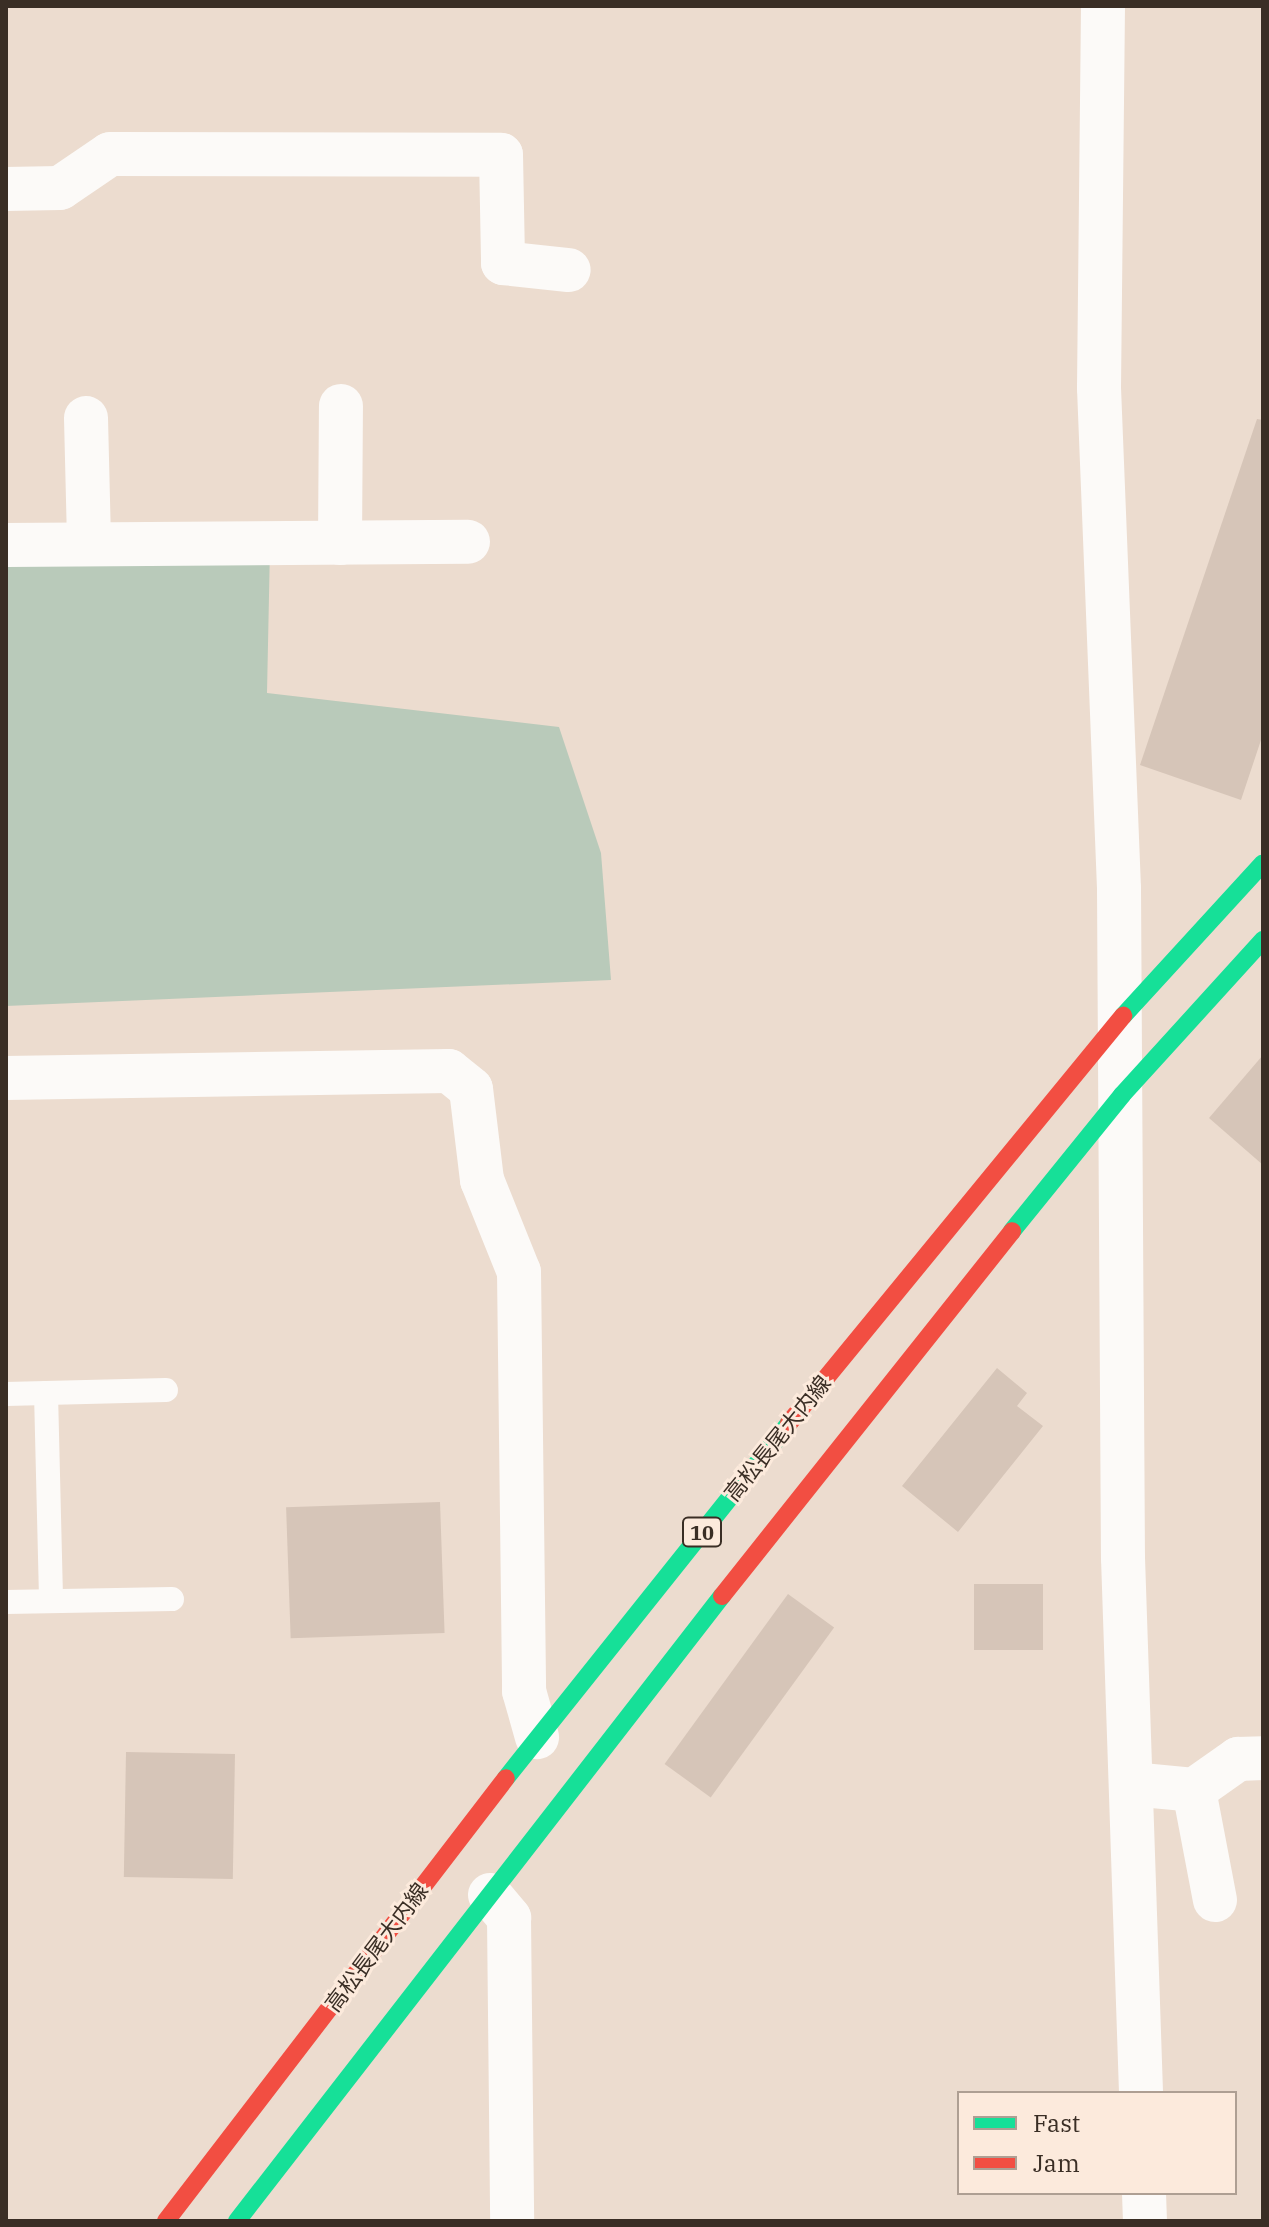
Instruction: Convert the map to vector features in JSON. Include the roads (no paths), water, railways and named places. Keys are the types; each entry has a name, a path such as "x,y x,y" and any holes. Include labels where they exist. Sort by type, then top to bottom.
{"main road":[{"name":"高松長尾大内線","path":"166,2221 537,1737 1121,1019 1263,863"},
{"name":"10","path":"237,2221 875,1399 1122,1095 1263,940"}],"street":[{"path":"1103,6 1099,388 1121,1019 1123,1558 1141,2091"},
{"path":"6,189 60,188 110,154 501,155 503,263 569,270"},
{"path":"340,543 341,406"},
{"path":"86,418 89,544"},
{"path":"6,545 468,542"},
{"path":"6,1078 449,1071 471,1089 482,1180 519,1272 524,1691 537,1737"},
{"path":"1131,1784 1194,1790 1238,1759 1263,1758"},
{"path":"1194,1790 1215,1900"},
{"path":"490,1895 509,1918 512,2221"},
{"path":"1144,2195 1145,2221"}],"lane":[{"path":"6,1394 166,1390"},
{"path":"46,1393 51,1601"},
{"path":"6,1602 172,1599"}]}
